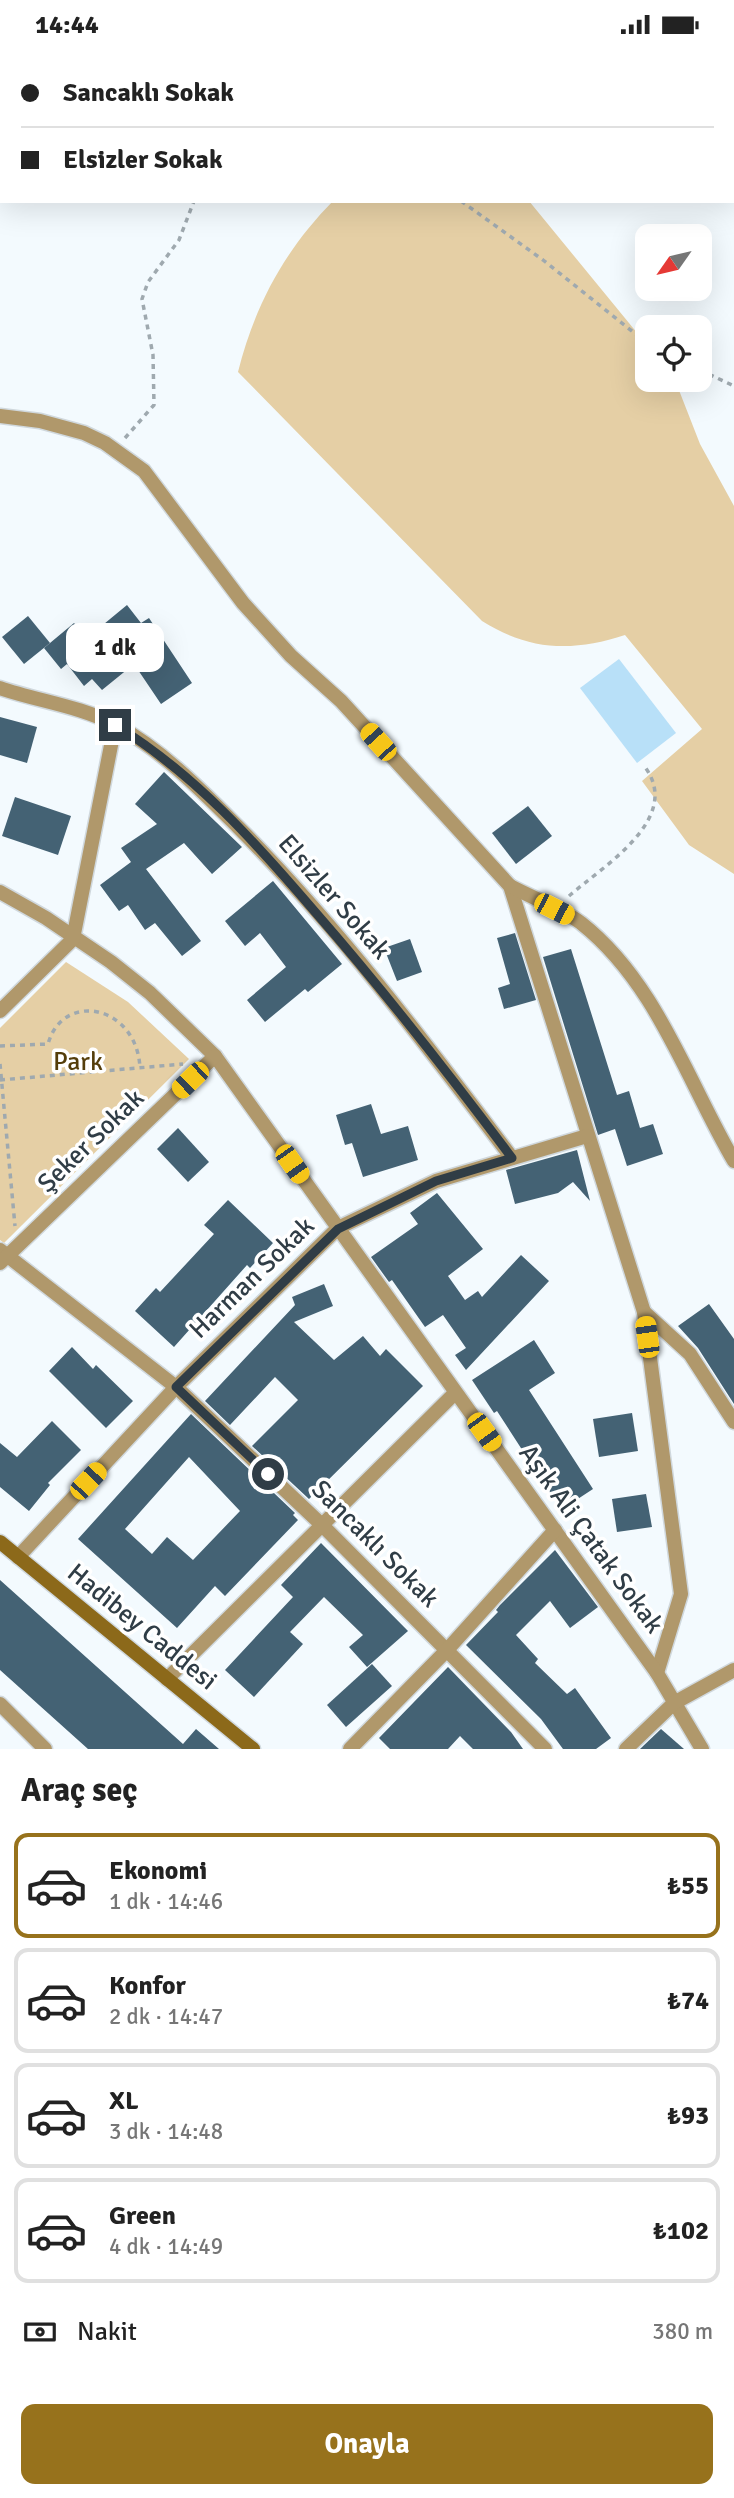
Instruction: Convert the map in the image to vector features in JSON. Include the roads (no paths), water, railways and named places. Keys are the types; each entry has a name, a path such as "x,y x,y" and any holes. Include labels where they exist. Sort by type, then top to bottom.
{"main road":[{"name":"Hadibey Caddesi","path":"0,1542 253,1749"}],"street":[{"path":"0,416 62,426 115,449 144,471 219,574 268,632 341,701 510,886 580,922 640,990 672,1041 734,1161"},
{"name":"Elsizler Sokak","path":"0,688 80,710 115,725 176,768 282,873 402,1015 512,1158"},
{"path":"0,1011 73,939 115,725"},
{"path":"510,886 644,1312 681,1594 657,1673"},
{"name":"Aşık Ali Çatak Sokak","path":"0,892 46,918 73,939 111,962 150,993 212,1058 657,1673 702,1749"},
{"name":"Şeker Sokak","path":"6,1254 212,1058"},
{"name":"Harman Sokak","path":"18,1557 176,1387 338,1229 436,1181 587,1136"},
{"name":"Sancaklı Sokak","path":"6,1254 176,1387 323,1526 545,1749"},
{"path":"644,1312 690,1354 734,1422"},
{"path":"167,1679 455,1393"},
{"path":"350,1749 447,1650 555,1530"},
{"path":"626,1749 674,1703 734,1670"},
{"path":"0,1705 45,1749"}],"water":[{"path":"619,659 676,733 637,763 580,688"}],"park label":[{"name":"Park","path":"78,1062"}]}
